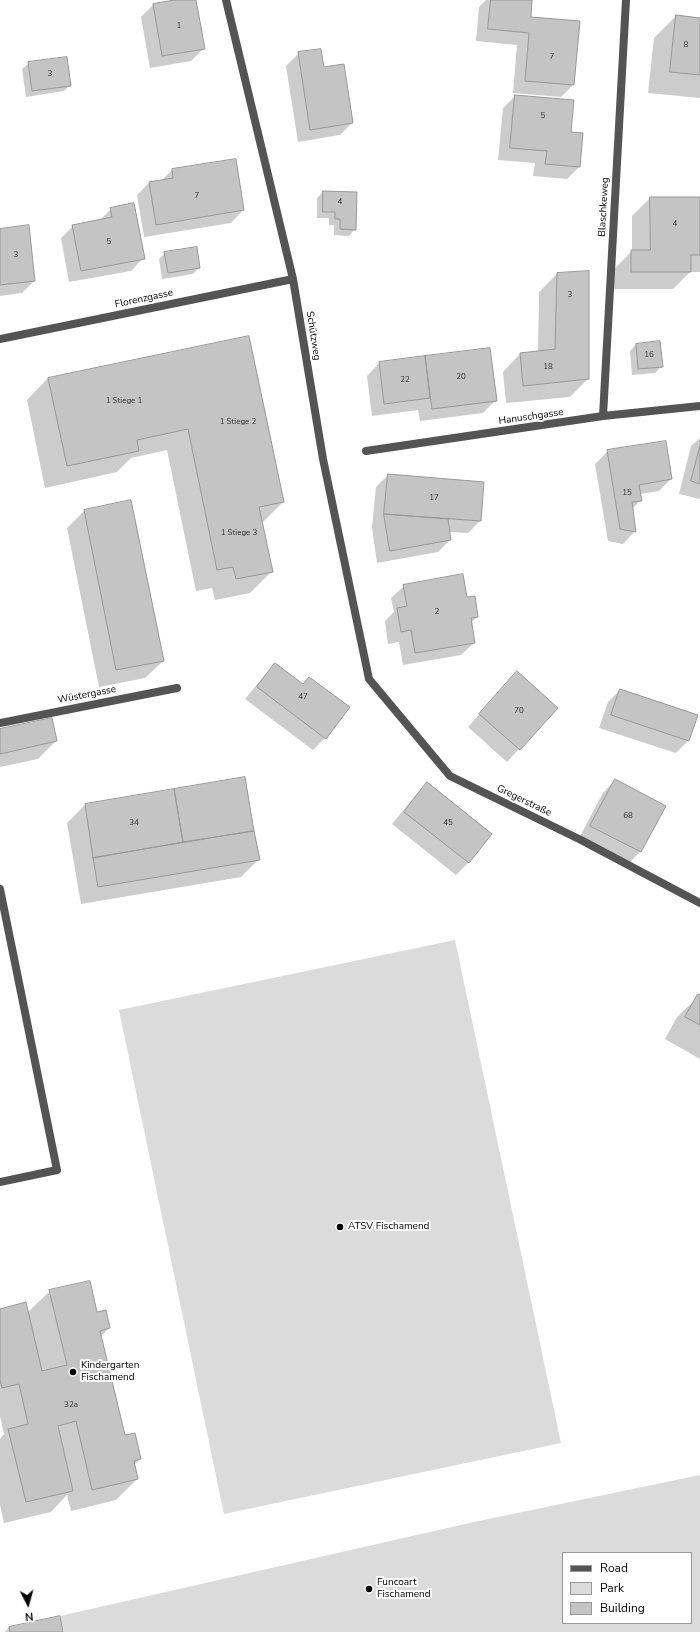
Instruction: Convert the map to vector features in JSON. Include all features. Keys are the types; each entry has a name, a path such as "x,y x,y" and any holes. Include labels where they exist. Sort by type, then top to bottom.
{"street":[{"name":"Schützweg","path":"226,0 293,279 323,459 369,678"},
{"name":"Blaschkeweg","path":"603,416 626,0"},
{"name":"Florenzgasse","path":"0,339 293,279"},
{"name":"Hanuschgasse","path":"366,451 603,416 700,406"},
{"name":"Gregerstraße","path":"369,678 450,776 581,840 700,903"},
{"name":"Wüstergasse","path":"0,722 177,688"},
{"path":"0,889 57,1170 0,1182"}],"green space":[{"name":"ATSV Fischamend","path":"455,940 561,1443 224,1514 119,1010"},
{"path":"700,1475 700,1632 64,1632 60,1616 474,1522"}],"building":[{"path":"175,0 196,0 205,49 162,56 153,4"},
{"path":"491,0 532,0 531,17 580,21 574,85 525,81 529,33 488,29"},
{"path":"676,15 700,18 700,75 670,72"},
{"path":"321,49 324,67 344,64 353,123 310,130 298,52"},
{"path":"67,57 71,86 32,91 28,62"},
{"path":"515,95 574,100 571,132 583,133 580,167 545,164 547,151 510,148"},
{"path":"236,159 244,210 156,225 149,182 173,178 172,169"},
{"path":"323,191 357,192 356,230 340,229 340,219 335,219 335,212 323,212"},
{"path":"650,197 700,197 700,255 691,255 691,272 631,272 631,250 650,250"},
{"path":"134,203 145,259 81,271 72,225 112,217 110,208"},
{"path":"29,225 35,281 0,285 0,229"},
{"path":"197,247 200,268 168,273 164,252"},
{"path":"589,271 589,379 523,386 520,353 555,349 557,273"},
{"path":"249,336 284,502 259,507 273,572 236,579 233,567 217,570 188,429 137,440 139,451 67,466 48,378"},
{"path":"660,341 663,367 638,369 636,344"},
{"path":"490,348 497,401 432,409 425,356"},
{"path":"425,356 430,398 384,404 379,362"},
{"path":"666,441 672,479 639,485 642,501 632,502 636,532 620,529 607,450"},
{"path":"700,446 700,484 691,481"},
{"path":"388,474 484,482 481,521 384,514"},
{"path":"131,500 164,661 116,670 84,510"},
{"path":"384,514 448,519 451,540 390,551"},
{"path":"463,574 467,597 475,596 478,617 471,618 475,643 415,653 411,630 401,632 397,608 407,606 403,585"},
{"path":"275,663 303,684 309,677 350,707 326,739 257,687"},
{"path":"517,671 558,708 520,750 479,714"},
{"path":"620,689 698,715 689,741 611,715"},
{"path":"52,718 57,741 0,754 0,729"},
{"path":"245,777 254,831 183,842 174,789"},
{"path":"615,779 666,806 641,852 590,826"},
{"path":"427,782 492,834 469,863 404,812"},
{"path":"174,789 183,842 93,858 85,804"},
{"path":"254,831 260,860 98,887 93,858"},
{"path":"698,994 700,995 700,1025 685,1017"},
{"path":"90,1281 97,1312 106,1310 110,1328 100,1331 125,1435 135,1433 141,1459 134,1461 138,1479 92,1490 76,1421 58,1426 73,1491 26,1502 8,1429 28,1424 19,1384 2,1388 0,1380 0,1309 26,1302 42,1371 67,1365 49,1290"},
{"path":"60,1616 63,1632 10,1632 9,1627"}],"place":[{"name":"ATSV Fischamend","path":"340,1227"},
{"name":"Kindergarten Fischamend","path":"73,1372"},
{"name":"Funcoart Fischamend","path":"369,1589"}]}
